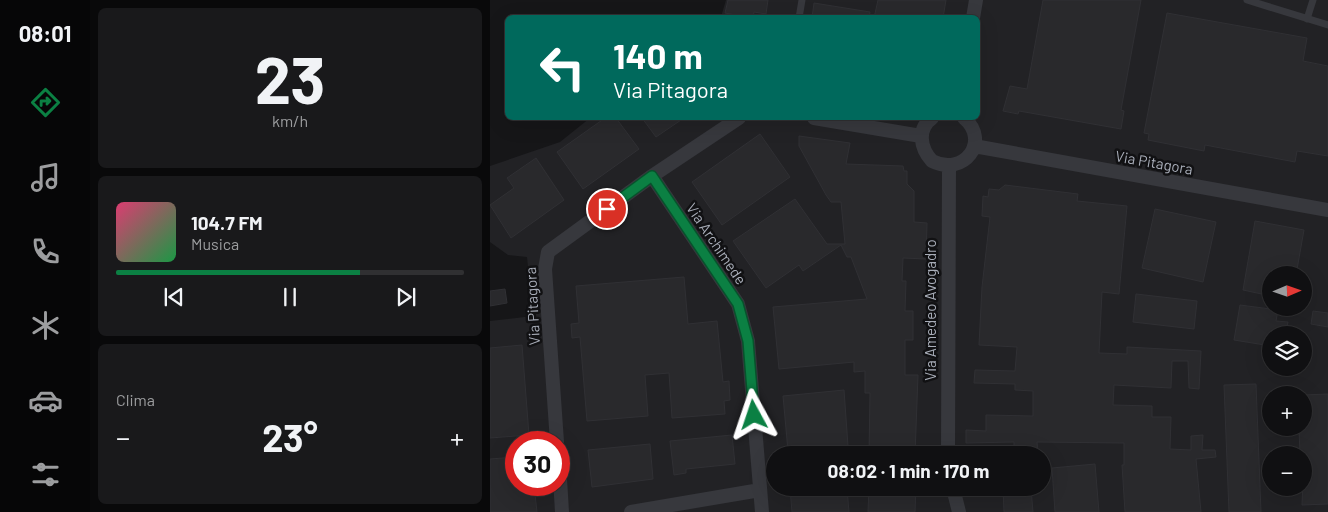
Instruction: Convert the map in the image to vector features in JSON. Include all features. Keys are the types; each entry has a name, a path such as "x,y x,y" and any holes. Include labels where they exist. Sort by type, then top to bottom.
{"street":[{"path":"974,15 976,0"},
{"name":"Via Pitagora","path":"556,431 545,269 548,252 652,176 736,120"},
{"path":"826,120 921,136"},
{"path":"930,120 921,136 925,154 940,165 949,166 965,160 974,146 973,129 966,120"},
{"name":"Via Pitagora","path":"974,146 1328,210"},
{"name":"Via Amedeo Avogadro","path":"948,446 949,166"},
{"name":"Via Archimede","path":"652,176 738,304 748,341 762,512"},
{"path":"631,512 760,490"},
{"path":"561,496 562,512"},
{"path":"955,496 959,512"}],"lane":[{"path":"800,15 802,0"},
{"path":"1247,0 1328,25"},
{"path":"1307,19 1313,0"}],"shaded area":[{"path":"726,0 1328,0 1328,512 490,512 490,321 533,316 527,257 508,255 490,242 490,166 560,142 588,120 980,120 980,15 722,15"}],"building":[{"path":"728,0 768,0 766,14 754,12 754,15 736,15 725,13"},
{"path":"878,0 946,0 944,15 875,15"},
{"path":"1043,0 1141,0 1121,110 1124,111 1121,129 1019,111 1018,114 1003,111 1010,86 1027,89"},
{"path":"814,3 870,12 870,15 812,15"},
{"path":"1167,13 1307,38 1303,61 1328,66 1328,156 1297,151 1295,162 1205,145 1204,151 1148,140 1149,134 1144,133"},
{"path":"602,120 617,120 639,149 583,189 557,152"},
{"path":"643,120 681,120 656,137"},
{"path":"760,134 790,177 722,225 692,182"},
{"path":"799,136 850,143 846,164 903,166 904,171 907,171 907,184 914,191 914,222 927,223 926,259 903,258 902,281 906,281 905,311 913,311 913,340 905,340 905,375 918,375 915,446 869,446 870,393 865,393 865,371 854,372 854,362 779,369 773,307 867,299 851,257 847,257 841,245 803,271 799,265 766,288 733,241 795,199 827,244 845,244 841,202 831,202 799,146"},
{"path":"536,158 564,200 511,238 490,205 514,188 507,178"},
{"path":"1005,185 1078,194 1077,201 1127,206 1119,294 1102,292 1099,353 1127,354 1127,347 1201,351 1199,389 1189,388 1188,361 1172,361 1171,388 1114,385 1113,405 1152,406 1152,417 1171,417 1170,449 1191,450 1191,436 1203,435 1202,450 1215,450 1216,457 1196,459 1201,512 1125,512 1122,465 1124,465 1124,443 1037,442 1037,446 1014,446 1014,442 966,443 966,430 986,431 986,415 1033,416 1033,391 1015,390 1015,384 974,383 975,370 1015,371 1017,347 979,345 982,287 990,217 982,216 983,196 988,197 989,189 999,190"},
{"path":"1155,209 1216,222 1203,282 1142,268"},
{"path":"1255,221 1304,230 1298,266 1262,266 1262,294 1243,290"},
{"path":"684,277 688,324 717,321 723,382 729,381 730,400 724,401 725,414 672,418 669,373 645,375 648,416 587,421 580,337 572,338 571,324 579,323 576,286"},
{"path":"505,289 507,303 490,306 490,291"},
{"path":"1136,294 1197,301 1194,329 1133,322"},
{"path":"1240,305 1262,308 1262,316 1277,316 1276,321 1288,322 1287,326 1262,326 1262,345 1234,340"},
{"path":"1313,311 1328,313 1328,327 1311,324"},
{"path":"522,345 529,431 505,431 505,437 490,438 490,348"},
{"path":"1256,384 1261,512 1229,512 1224,385"},
{"path":"844,390 848,446 788,446 783,396"},
{"path":"1328,394 1328,504 1302,505 1302,496 1312,496 1312,446 1300,446 1299,436 1312,436 1312,395"},
{"path":"732,435 735,464 686,469 686,473 674,475 670,441"},
{"path":"650,444 653,479 592,487 588,450"},
{"path":"505,458 505,496 535,496 537,512 490,512 490,459"},
{"path":"1095,464 1099,512 1055,512 1052,468"},
{"path":"791,496 848,496 849,512 792,512"},
{"path":"869,496 916,496 915,512 868,512"},
{"path":"1003,496 1032,496 1033,512 1004,512"}],"route":[{"path":"607,209 652,176 738,304 748,341 754,415"}]}
